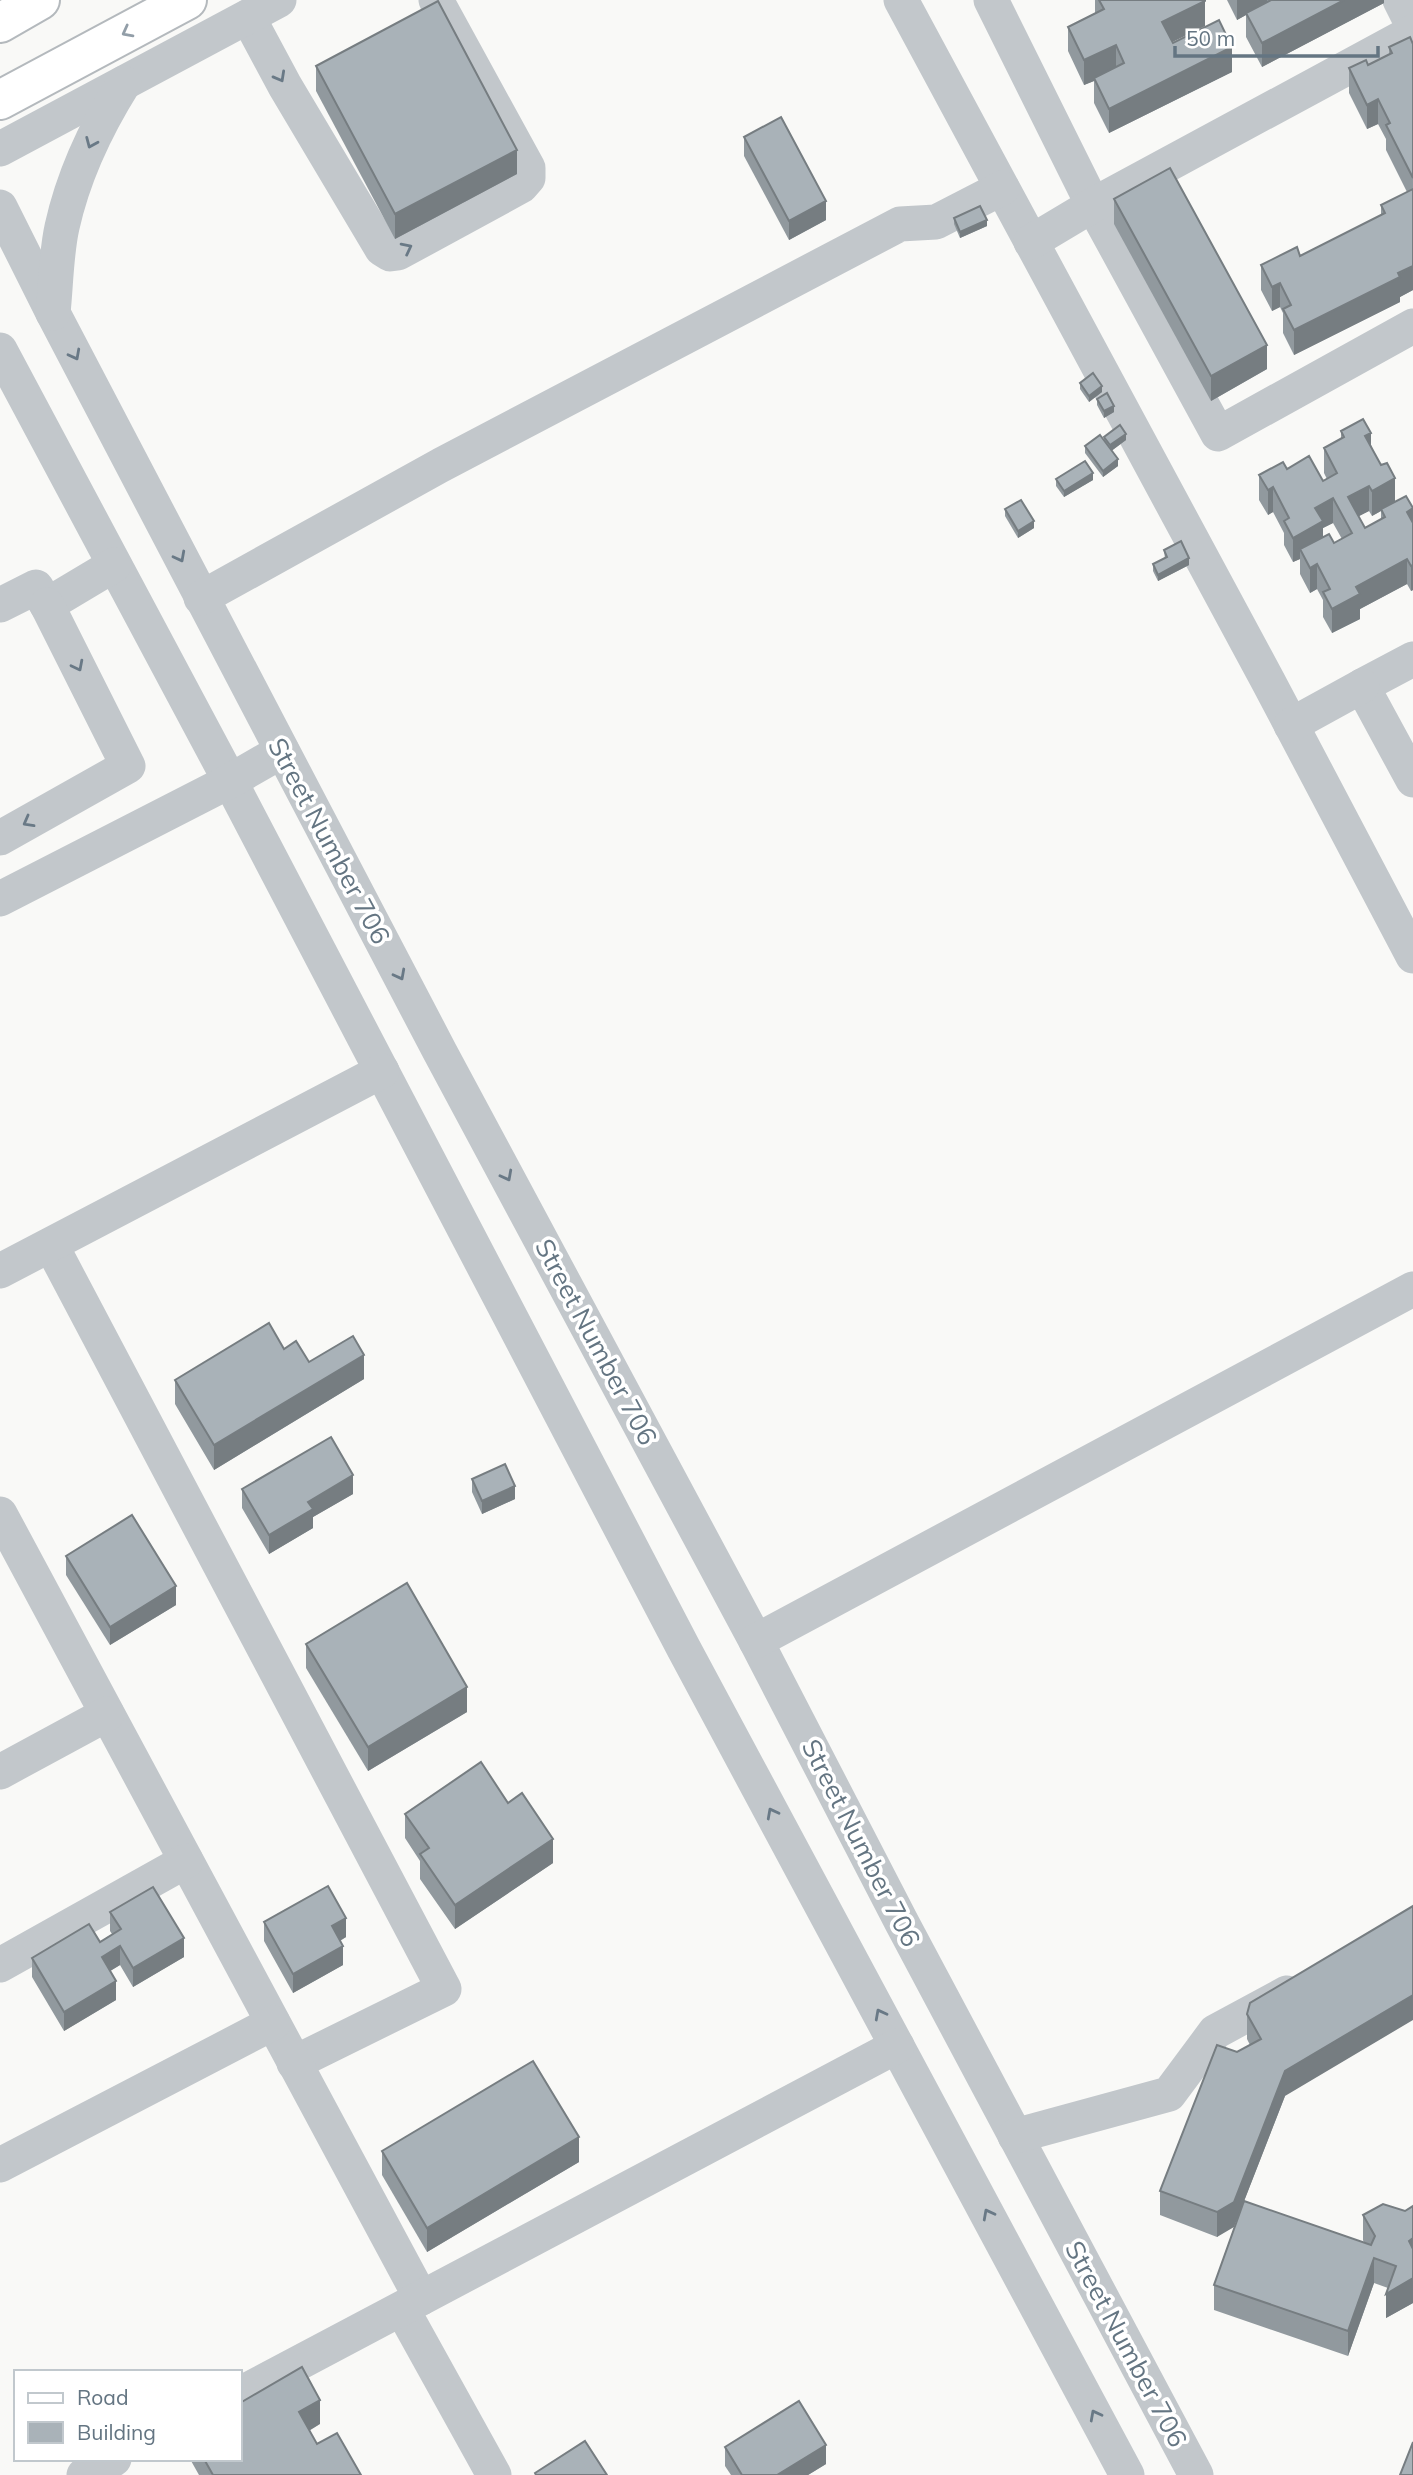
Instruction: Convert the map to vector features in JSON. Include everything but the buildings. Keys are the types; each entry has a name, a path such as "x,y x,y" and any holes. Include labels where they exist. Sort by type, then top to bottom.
{"main road":[{"path":"0,23 40,0"},
{"path":"0,100 187,0"}],"street":[{"path":"0,149 279,0"},
{"path":"248,16 285,86 382,249 390,254 398,253 521,186 528,177 528,168 436,0"},
{"path":"901,0 1413,957"},
{"path":"991,0 1093,205 1218,434 1413,326"},
{"path":"1400,0 1413,26"},
{"path":"1031,242 1093,205 1413,32"},
{"path":"52,313 62,226 83,162 101,120 124,83"},
{"path":"201,598 441,465 900,224 936,222 1002,188"},
{"name":"Street Number 706","path":"0,207 52,313 446,1064 756,1640 1196,2475"},
{"path":"0,350 230,781 684,1649 1127,2475"},
{"path":"47,605 114,565"},
{"path":"0,605 36,587 128,766 0,838"},
{"path":"1291,725 1413,659"},
{"path":"1362,686 1413,780"},
{"path":"0,899 230,781 282,751"},
{"path":"0,1271 382,1071"},
{"path":"51,1245 444,1989 294,2063"},
{"path":"756,1640 1413,1289"},
{"path":"1,1519 294,2063 494,2475"},
{"path":"0,1772 107,1714"},
{"path":"0,1965 186,1861"},
{"path":"1015,2136 1169,2094 1215,2032 1320,1976"},
{"path":"0,2165 273,2023"},
{"path":"242,2393 897,2046"},
{"path":"84,2475 110,2461"}]}
